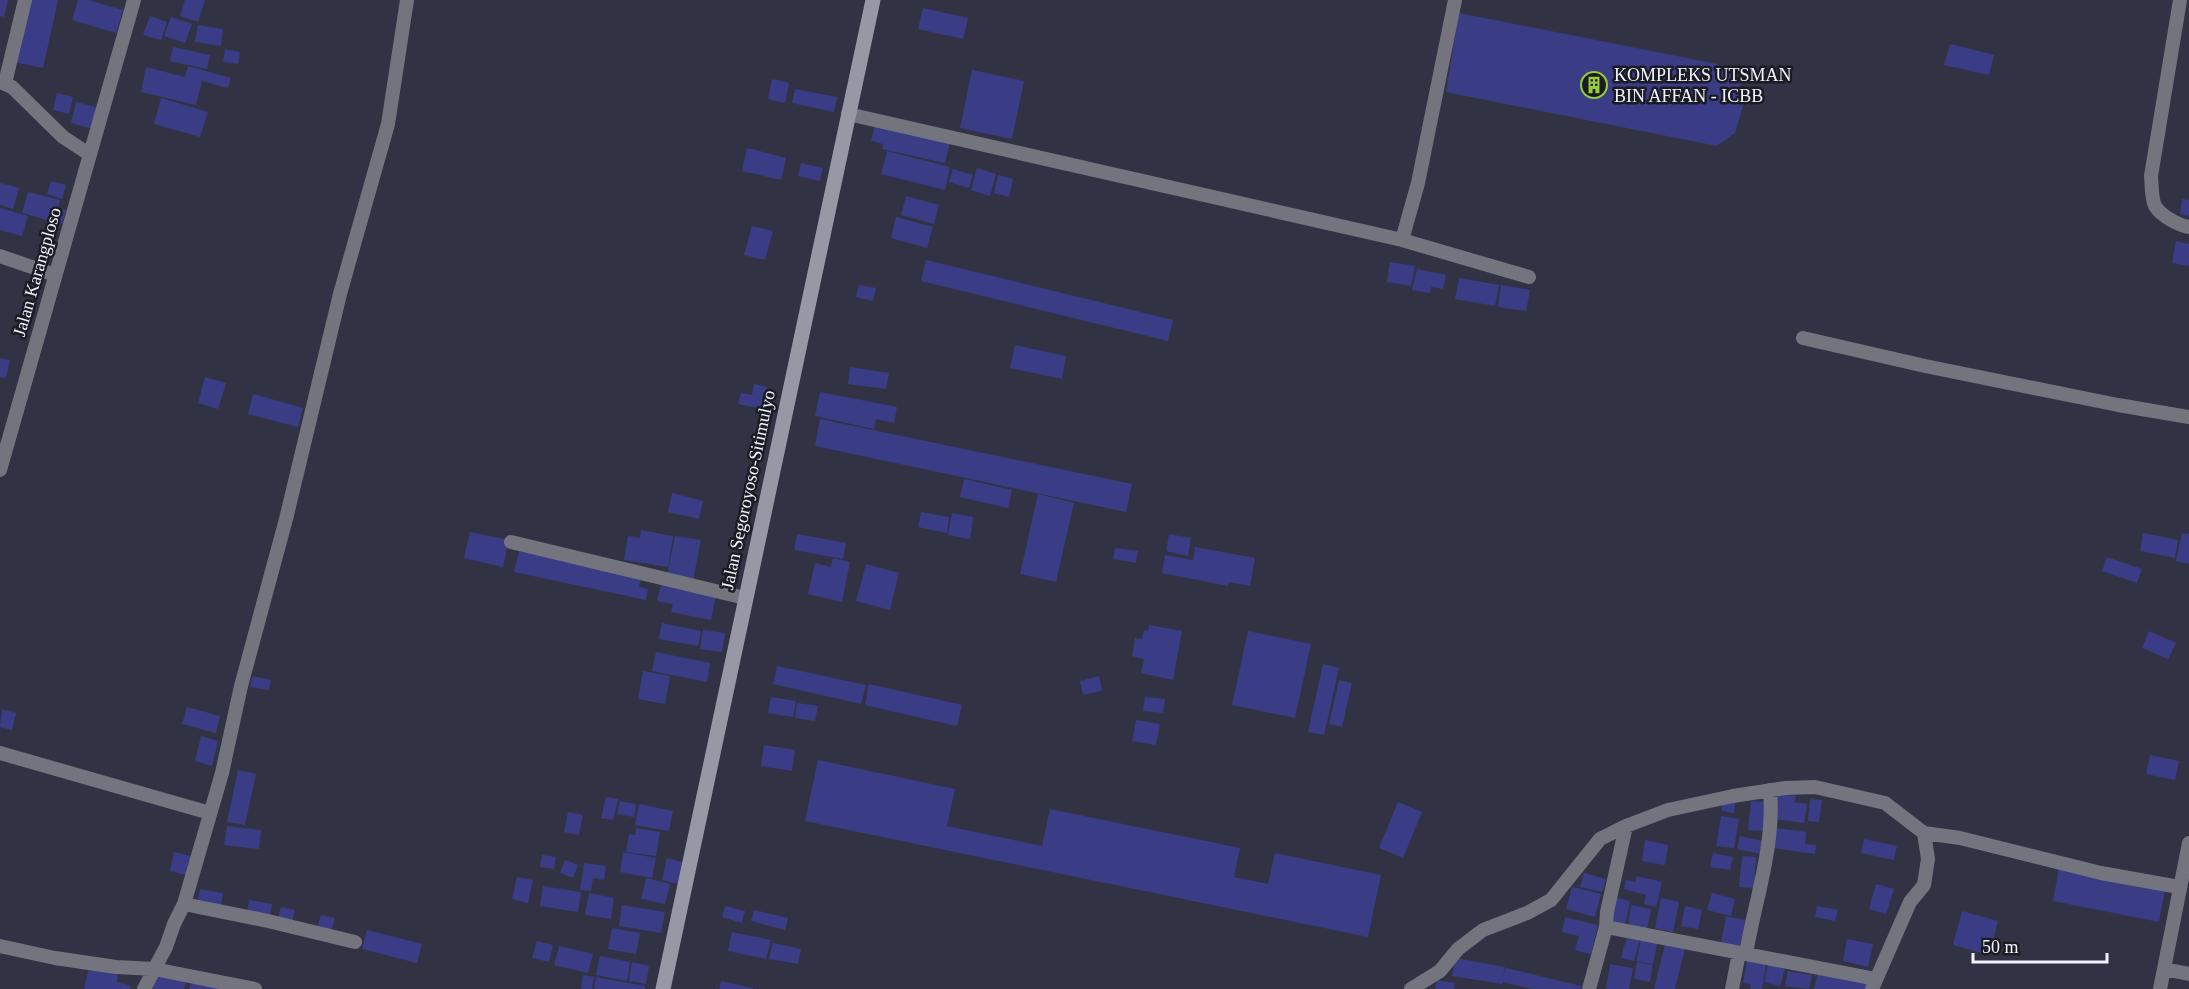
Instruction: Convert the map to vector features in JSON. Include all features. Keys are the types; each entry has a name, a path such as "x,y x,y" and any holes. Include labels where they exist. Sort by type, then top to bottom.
{"main road":[{"name":"Jalan Segoroyoso-Sitimulyo","path":"663,989 873,0"}],"street":[{"path":"25,0 3,82 12,87 63,136 88,154"},
{"name":"Jalan Karangploso","path":"0,470 88,154 134,0"},
{"path":"144,989 166,947 183,904 222,773 241,686 286,519 340,294 388,124 406,0"},
{"path":"1402,240 1418,183 1455,0"},
{"path":"2180,0 2151,176 2152,193 2156,206 2167,217 2189,227"},
{"path":"848,114 1402,240 1529,277"},
{"path":"0,256 55,275"},
{"path":"1803,338 1925,366 2189,417"},
{"path":"511,542 745,598"},
{"path":"0,753 210,813"},
{"path":"1411,989 1440,971 1458,949 1483,930 1527,913 1551,900 1600,839 1668,810 1770,790 1815,787 1885,803 1924,833 1960,838 2101,873 2179,887"},
{"path":"1732,989 1764,872 1772,813 1770,790"},
{"path":"1589,989 1606,927 1607,912 1626,826"},
{"path":"1606,927 1743,954 1874,984 1910,902 1924,885 1928,859 1924,833"},
{"path":"2160,989 2189,843"},
{"path":"183,904 355,942"},
{"path":"0,946 116,968 154,969 255,989"},
{"path":"2164,969 2189,974"}],"building":[{"path":"0,0 8,0 4,17 0,16"},
{"path":"28,0 58,0 43,68 14,62"},
{"path":"78,0 88,0 123,10 116,33 72,20"},
{"path":"185,0 205,0 198,22 180,16"},
{"path":"923,8 968,18 963,39 918,29"},
{"name":"KOMPLEKS UTSMAN BIN AFFAN - ICBB","path":"1459,13 1717,64 1737,79 1746,95 1735,133 1717,146 1446,92"},
{"path":"150,16 167,22 161,40 143,35"},
{"path":"171,17 192,24 185,43 164,36"},
{"path":"198,25 223,29 221,46 195,42"},
{"path":"1950,44 1994,55 1989,75 1944,65"},
{"path":"173,47 210,55 207,69 170,61"},
{"path":"225,49 240,52 238,64 223,62"},
{"path":"188,66 231,78 228,88 202,81 196,105 141,92 146,67 185,77"},
{"path":"972,70 1024,81 1012,139 960,128"},
{"path":"772,79 789,83 785,103 768,99"},
{"path":"795,89 837,97 834,112 792,103"},
{"path":"57,93 73,97 69,114 53,110"},
{"path":"161,98 208,112 200,137 154,124"},
{"path":"76,102 99,108 93,129 71,123"},
{"path":"875,125 950,142 945,163 882,149 883,144 871,141"},
{"path":"747,148 786,158 781,180 742,171"},
{"path":"887,151 950,167 945,190 881,174"},
{"path":"801,163 823,168 820,181 798,176"},
{"path":"977,168 996,174 990,196 971,190"},
{"path":"953,169 973,175 969,188 949,182"},
{"path":"998,175 1013,179 1009,197 994,193"},
{"path":"51,181 66,185 62,199 47,194"},
{"path":"0,183 19,188 13,209 0,205"},
{"path":"28,192 60,200 58,208 66,210 62,224 22,213"},
{"path":"906,196 939,205 934,224 901,215"},
{"path":"2182,199 2189,200 2189,216 2180,214"},
{"path":"0,208 28,216 22,236 0,230"},
{"path":"896,217 933,227 927,248 891,238"},
{"path":"752,226 773,231 765,260 744,255"},
{"path":"2176,241 2189,244 2189,266 2172,263"},
{"path":"926,260 1173,320 1168,341 921,281"},
{"path":"1390,262 1415,266 1411,286 1387,282"},
{"path":"1417,269 1446,275 1443,289 1431,287 1430,293 1412,290"},
{"path":"1459,278 1499,285 1495,306 1455,299"},
{"path":"859,285 876,288 873,301 856,297"},
{"path":"1501,285 1530,290 1526,311 1498,307"},
{"path":"1015,345 1066,356 1062,379 1010,368"},
{"path":"0,358 10,360 6,378 0,377"},
{"path":"850,367 889,373 886,389 848,384"},
{"path":"205,377 226,383 218,409 198,403"},
{"path":"754,384 767,387 765,397 775,399 772,411 738,404 741,393 752,395"},
{"path":"820,392 897,407 894,423 876,419 874,429 815,416"},
{"path":"253,394 303,408 298,427 248,414"},
{"path":"820,419 1132,484 1126,512 815,446"},
{"path":"964,479 1012,490 1008,508 960,497"},
{"path":"672,493 703,501 699,519 668,512"},
{"path":"1038,494 1074,503 1056,582 1020,574"},
{"path":"921,512 949,517 947,533 918,527"},
{"path":"952,513 973,517 970,539 948,535"},
{"path":"641,530 673,536 668,567 624,560 628,536 640,538"},
{"path":"470,532 509,540 503,567 464,558"},
{"path":"2143,533 2178,540 2175,558 2140,551"},
{"path":"2182,533 2189,534 2189,564 2176,561"},
{"path":"797,534 846,543 843,559 794,550"},
{"path":"1169,534 1191,538 1188,556 1166,551"},
{"path":"675,536 701,540 693,580 667,575"},
{"path":"1195,547 1255,558 1250,586 1229,582 1228,586 1162,573 1165,555 1193,560"},
{"path":"520,548 641,578 639,587 648,589 646,600 514,572"},
{"path":"1115,548 1138,551 1136,563 1113,559"},
{"path":"2107,557 2142,569 2137,583 2102,571"},
{"path":"833,558 850,562 842,602 808,594 815,563 831,567"},
{"path":"866,564 899,573 890,610 856,601"},
{"path":"661,585 716,596 711,620 671,612 673,604 657,601"},
{"path":"662,623 701,631 698,646 659,639"},
{"path":"1149,625 1182,631 1173,680 1141,673 1144,659 1132,656 1135,638 1142,639 1144,630 1148,631"},
{"path":"703,630 725,633 722,652 700,649"},
{"path":"1248,631 1311,644 1295,718 1232,705"},
{"path":"2149,631 2176,643 2168,659 2142,648"},
{"path":"656,652 710,663 707,682 652,671"},
{"path":"1323,664 1339,668 1324,735 1308,732"},
{"path":"777,666 866,685 861,704 773,684"},
{"path":"643,671 670,676 665,704 638,699"},
{"path":"253,676 271,680 269,690 250,687"},
{"path":"1099,676 1102,691 1083,695 1080,681"},
{"path":"1339,680 1352,683 1342,727 1329,724"},
{"path":"869,684 962,705 957,726 865,705"},
{"path":"771,697 796,701 793,717 768,713"},
{"path":"1145,697 1165,699 1163,713 1143,711"},
{"path":"797,703 818,706 815,721 795,718"},
{"path":"187,707 220,716 216,733 182,724"},
{"path":"2,709 16,713 12,730 0,727"},
{"path":"1136,720 1160,724 1156,745 1132,741"},
{"path":"201,736 218,741 212,766 195,761"},
{"path":"764,745 795,750 792,771 761,766"},
{"path":"2150,755 2179,761 2175,780 2146,774"},
{"path":"818,760 955,789 947,826 1042,846 1050,809 1240,848 1234,877 1268,884 1275,853 1381,875 1368,937 805,821"},
{"path":"238,770 256,774 245,825 227,822"},
{"path":"1777,793 1796,796 1795,802 1807,804 1804,823 1774,819"},
{"path":"606,797 618,799 613,820 601,818"},
{"path":"1810,799 1822,800 1819,822 1808,821"},
{"path":"620,801 636,804 634,817 617,814"},
{"path":"1751,801 1766,802 1763,831 1748,830"},
{"path":"1398,802 1422,812 1403,858 1379,848"},
{"path":"1722,802 1735,803 1734,813 1722,811"},
{"path":"639,804 673,811 669,831 635,825"},
{"path":"568,812 583,815 579,835 564,832"},
{"path":"1721,816 1739,819 1734,848 1716,846"},
{"path":"227,826 261,830 259,849 224,845"},
{"path":"636,828 660,832 656,856 626,852 629,834 635,835"},
{"path":"1776,828 1806,832 1805,844 1816,845 1815,854 1773,848"},
{"path":"1740,836 1763,841 1760,854 1737,849"},
{"path":"1864,839 1897,846 1894,860 1861,853"},
{"path":"1645,840 1668,845 1665,865 1642,861"},
{"path":"174,852 191,856 186,875 170,871"},
{"path":"623,852 656,858 652,878 620,872"},
{"path":"1713,853 1733,857 1730,870 1710,867"},
{"path":"542,855 556,857 554,869 540,867"},
{"path":"1742,856 1756,857 1754,888 1739,887"},
{"path":"667,858 686,863 681,885 662,880"},
{"path":"565,860 578,865 573,878 560,873"},
{"path":"584,863 606,866 604,880 593,878 591,891 580,890"},
{"path":"2059,868 2165,889 2159,922 2053,901"},
{"path":"1584,873 1606,879 1602,892 1580,887"},
{"path":"1637,876 1662,882 1656,907 1644,904 1646,895 1624,889 1626,880 1635,882"},
{"path":"517,877 533,880 528,903 512,899"},
{"path":"646,878 670,884 665,904 641,899"},
{"path":"1876,884 1894,889 1886,914 1869,909"},
{"path":"543,886 581,892 578,912 540,906"},
{"path":"1572,887 1601,894 1595,917 1566,909"},
{"path":"200,889 223,893 221,906 197,903"},
{"path":"589,893 614,898 611,919 585,915"},
{"path":"1712,893 1735,899 1731,916 1707,910"},
{"path":"1614,897 1630,901 1625,925 1609,922"},
{"path":"1661,898 1679,902 1673,932 1655,928"},
{"path":"249,900 272,904 270,916 247,913"},
{"path":"622,905 665,912 661,933 619,926"},
{"path":"1631,905 1651,909 1647,930 1628,926"},
{"path":"725,906 745,911 742,923 722,917"},
{"path":"1685,906 1702,910 1698,929 1681,926"},
{"path":"1817,906 1838,910 1835,921 1815,917"},
{"path":"281,907 295,910 292,922 278,918"},
{"path":"754,910 788,918 785,930 751,921"},
{"path":"1962,911 1998,921 1989,955 1953,945"},
{"path":"321,915 335,918 331,932 317,928"},
{"path":"1726,916 1746,920 1740,947 1721,943"},
{"path":"1565,917 1598,925 1591,954 1575,950 1579,936 1562,932"},
{"path":"612,928 640,933 636,954 608,949"},
{"path":"367,930 422,944 417,963 362,949"},
{"path":"732,932 771,940 766,959 728,951"},
{"path":"1627,936 1640,939 1634,961 1621,958"},
{"path":"1642,936 1658,939 1653,964 1636,961"},
{"path":"1847,939 1873,944 1868,967 1843,961"},
{"path":"1666,940 1686,945 1675,989 1654,989"},
{"path":"537,941 553,945 549,962 532,958"},
{"path":"773,943 801,949 798,964 769,959"},
{"path":"559,946 593,954 588,973 554,965"},
{"path":"600,956 630,962 627,981 596,975"},
{"path":"1455,958 1505,967 1503,977 1506,968 1581,986 1580,989 1532,989 1503,982 1502,984 1452,976"},
{"path":"1747,961 1766,964 1762,989 1750,989 1751,984 1743,983"},
{"path":"632,962 649,966 646,984 629,981"},
{"path":"1637,962 1653,965 1650,982 1634,979"},
{"path":"1610,964 1633,968 1629,989 1606,989"},
{"path":"1768,964 1785,968 1780,986 1764,982"},
{"path":"89,968 118,975 117,982 131,986 130,989 84,989"},
{"path":"157,971 187,977 184,989 153,989"},
{"path":"1788,971 1812,975 1809,989 1785,986"},
{"path":"1818,971 1870,982 1869,989 1814,989"},
{"path":"583,975 594,977 592,989 581,989"},
{"path":"596,977 645,986 645,989 594,989"},
{"path":"192,979 223,989 189,989"},
{"path":"1437,980 1455,983 1454,989 1435,989"},
{"path":"721,981 753,988 753,989 719,989"}],"place":[{"name":"KOMPLEKS UTSMAN BIN AFFAN - ICBB","path":"1594,85"}]}
